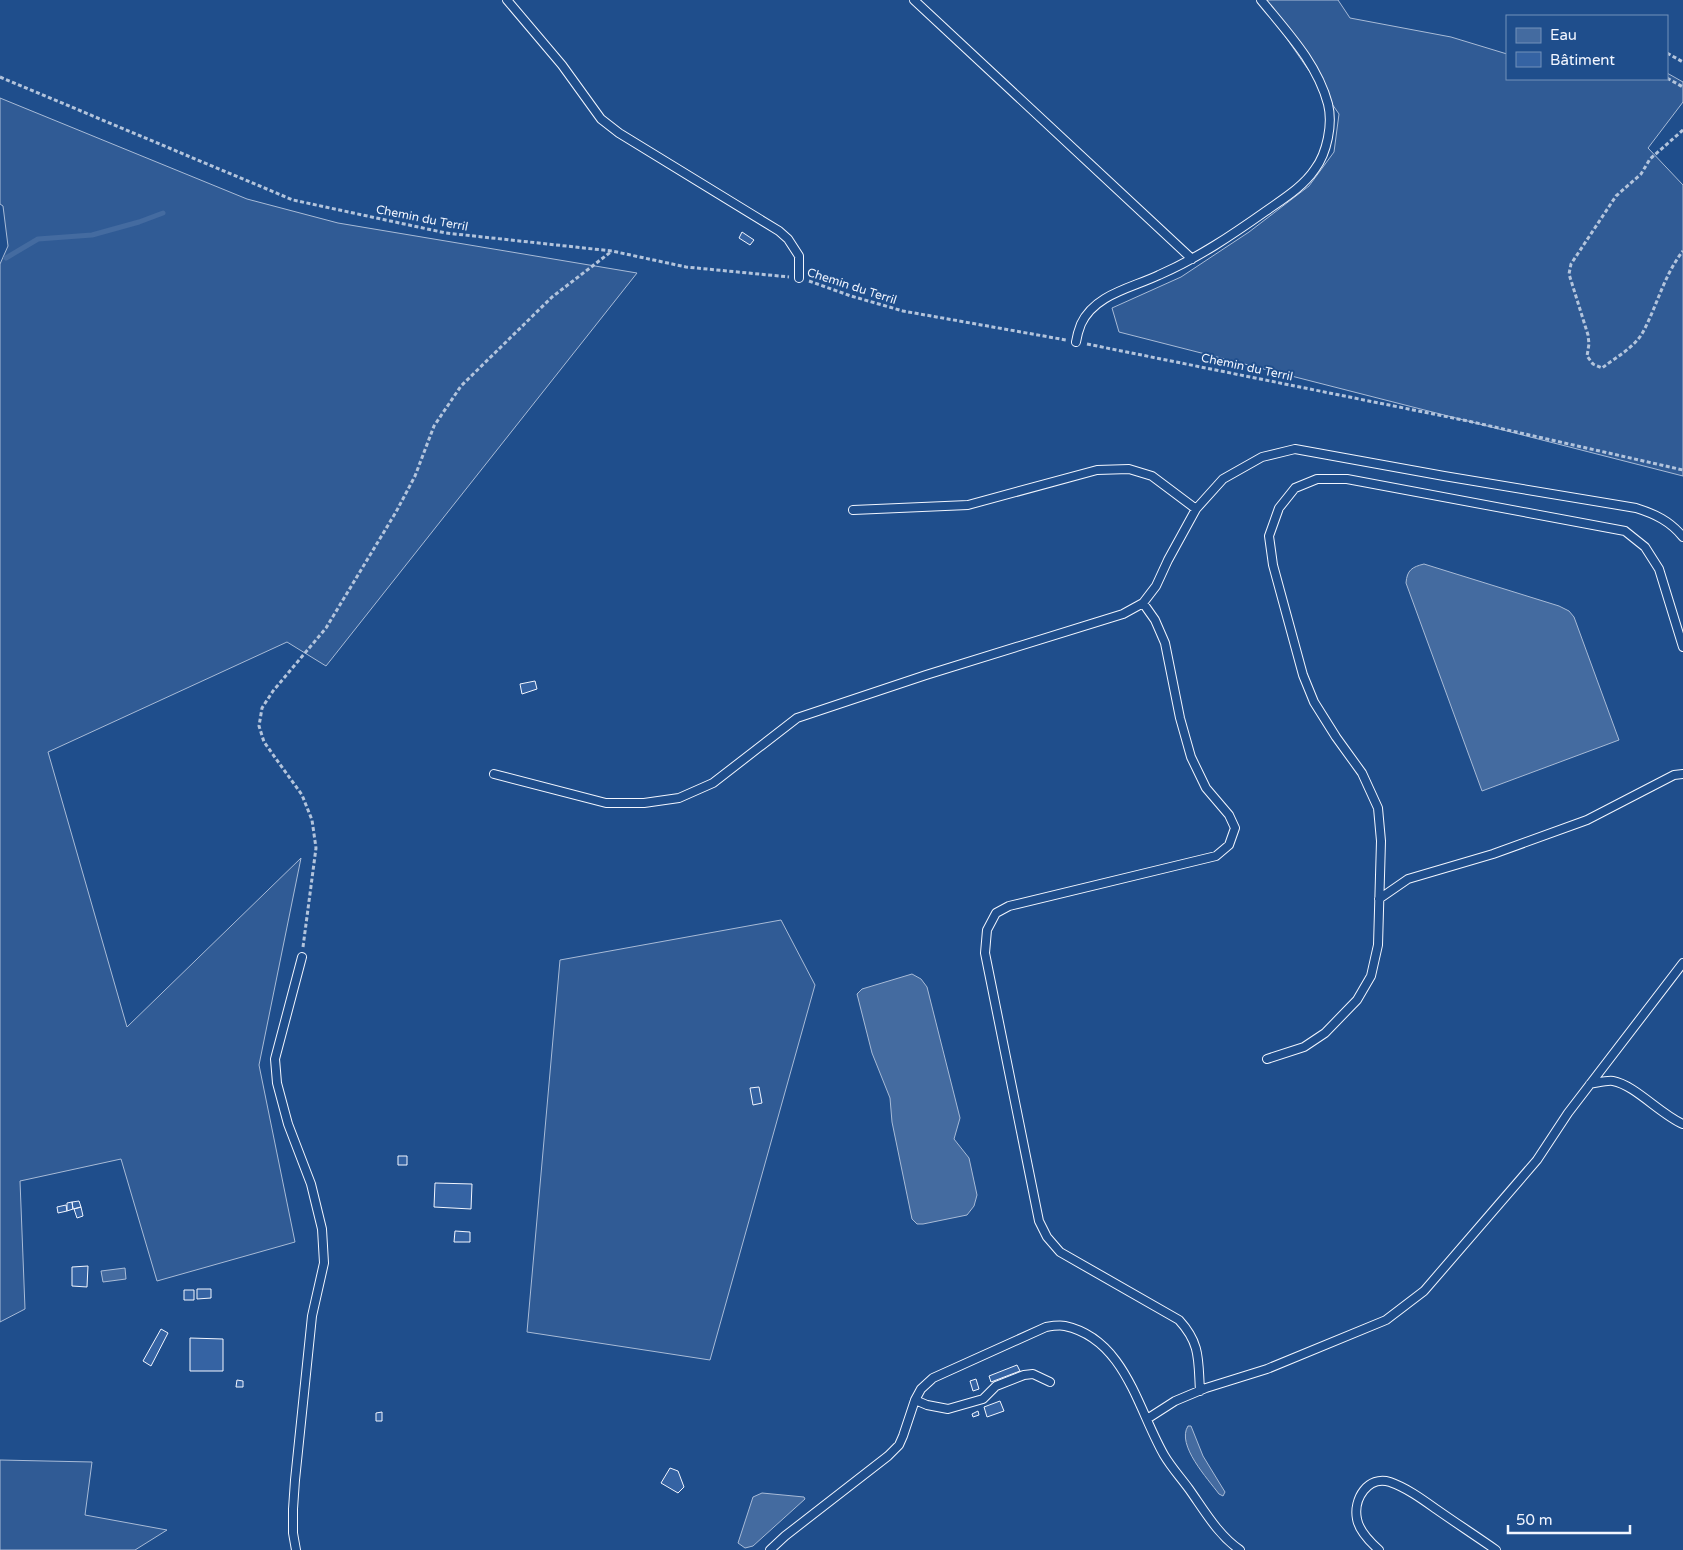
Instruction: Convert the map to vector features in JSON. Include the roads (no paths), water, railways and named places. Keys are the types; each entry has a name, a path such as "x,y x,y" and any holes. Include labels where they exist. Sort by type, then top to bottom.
{"lane":[{"path":"507,0 562,65 601,119 619,133 779,231 788,239 799,256 799,278"},
{"path":"914,0 1192,259"},
{"path":"1076,342 1081,324 1092,309 1105,297 1160,275 1217,246 1295,191 1315,170 1324,151 1329,127 1329,106 1319,78 1307,58 1261,0"},
{"path":"494,774 606,803 644,803 679,798 713,783 797,718 926,675 1123,614 1143,603 1156,586 1196,509 1223,479 1262,457 1295,449 1636,508 1657,515 1675,527 1683,537"},
{"path":"853,510 968,505 1097,470 1129,468 1152,476 1196,509"},
{"path":"1267,1059 1304,1047 1325,1033 1357,1000 1371,976 1378,945 1381,841 1378,808 1362,773 1314,702 1303,675 1272,565 1269,536 1279,508 1295,488 1317,479 1347,478 1625,532 1645,546 1659,569 1683,647"},
{"path":"1143,603 1155,620 1165,643 1180,718 1191,757 1206,788 1229,816 1234,828 1229,845 1216,856 1009,906 996,913 987,930 985,953 1039,1221 1047,1238 1060,1252 1178,1320 1190,1332 1198,1352 1200,1391"},
{"path":"1379,899 1408,879 1493,854 1586,820 1674,775 1683,774"},
{"path":"296,1550 292,1509 312,1316 324,1263 322,1229 311,1184 288,1124 277,1083 275,1059 302,957"},
{"path":"1147,1419 1175,1401 1267,1369 1386,1320 1424,1291 1537,1160 1568,1113 1683,964"},
{"path":"1590,1084 1613,1081 1630,1088 1673,1120 1683,1124"},
{"path":"770,1550 785,1536 888,1456 899,1444 903,1436 915,1400 921,1389 933,1378 1046,1327 1064,1326 1086,1334 1108,1350 1129,1379 1164,1455 1220,1532 1232,1545 1240,1550"},
{"path":"915,1400 927,1406 948,1409 983,1398 996,1386 1024,1375 1033,1374 1050,1382"},
{"path":"1378,1550 1368,1540 1357,1520 1356,1505 1362,1492 1373,1482 1388,1481 1408,1490 1496,1550"}],"water":[{"path":"1424,564 1559,606 1569,611 1574,617 1619,740 1482,791 1406,583 1411,570 1416,566"},
{"path":"912,974 921,979 927,987 960,1118 954,1139 969,1158 977,1195 974,1206 967,1215 923,1224 917,1224 912,1219 892,1122 890,1098 872,1053 857,994 862,989"},
{"path":"125,1268 126,1279 103,1282 101,1271"},
{"path":"1188,1426 1191,1426 1203,1456 1225,1492 1223,1496 1219,1494 1208,1480 1190,1452 1185,1434"},
{"path":"762,1493 804,1497 805,1499 753,1546 745,1548 738,1543 753,1497"}],"waterway":[{"path":"6,258 38,239 92,235 163,213"}]}
